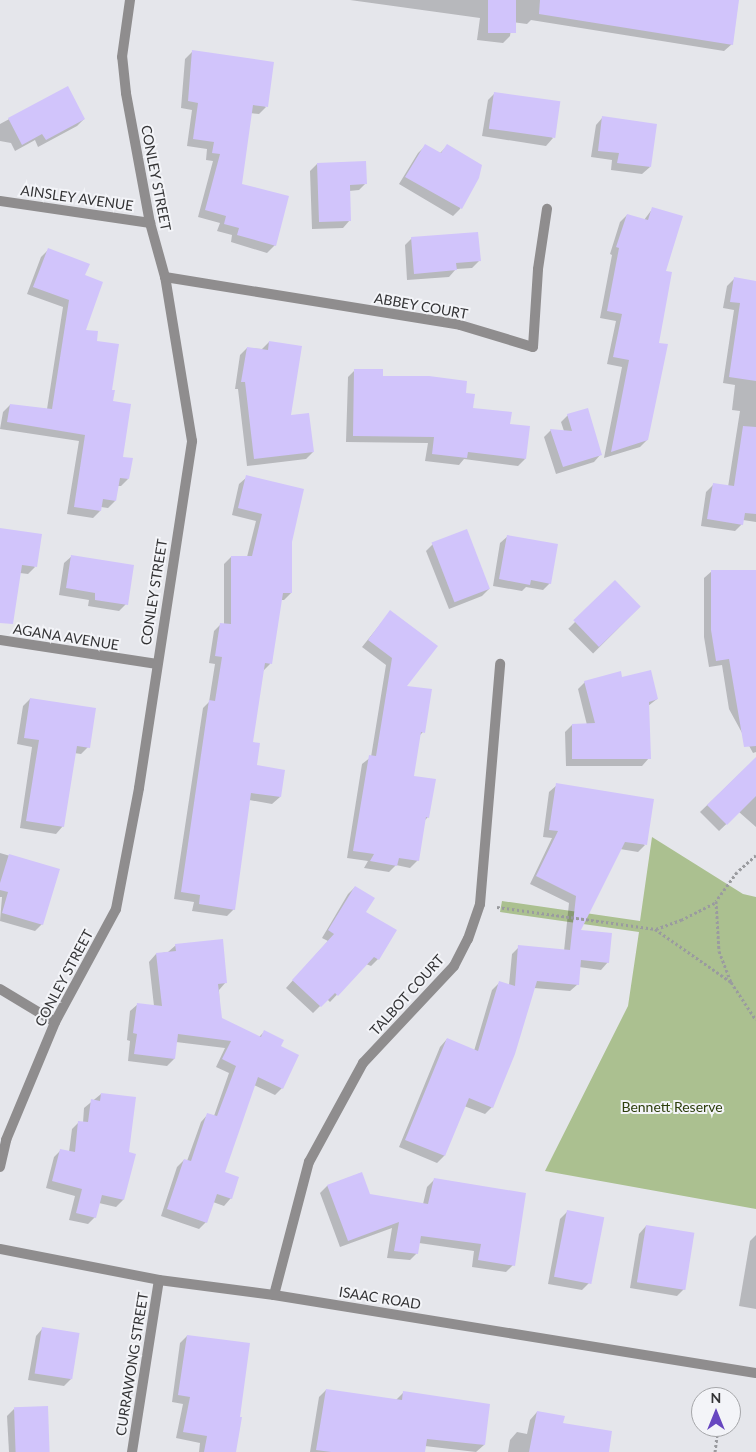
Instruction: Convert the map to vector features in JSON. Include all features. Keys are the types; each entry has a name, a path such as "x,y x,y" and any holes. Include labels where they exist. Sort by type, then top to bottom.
{"street":[{"name":"CONLEY STREET","path":"0,1167 6,1140 55,1022 116,909 139,788 192,441 165,277 150,223 126,93 122,56 130,0"},
{"name":"AINSLEY AVENUE","path":"0,200 150,223"},
{"name":"ABBEY COURT","path":"165,277 460,325 533,347 538,269 547,209"},
{"name":"AGANA AVENUE","path":"0,640 157,664"},
{"name":"TALBOT COURT","path":"274,1295 308,1162 363,1063 454,966 468,939 480,904 500,664"},
{"path":"0,989 55,1022"},
{"name":"ISAAC ROAD","path":"0,1249 159,1280 274,1295 756,1373"},
{"name":"CURRAWONG STREET","path":"132,1452 159,1280"}],"path":[{"path":"655,929 681,920 716,902 736,872 756,855"},
{"path":"716,902 719,951 731,982 756,1020"},
{"path":"480,904 655,929 731,982"},
{"path":"715,1452 717,1437"}],"green space":[{"name":"Bennett Reserve","path":"652,837 743,894 756,897 756,1209 545,1171 628,1006 639,932 500,912 502,901 640,921"}],"building":[{"path":"488,0 516,0 516,33 488,33"},
{"path":"540,0 739,0 733,45 539,14"},
{"path":"192,50 274,62 268,107 253,105 242,184 289,196 276,246 237,235 239,228 224,224 226,216 205,210 220,154 212,153 214,142 193,139 198,103 188,101"},
{"path":"68,86 85,119 46,140 42,134 22,145 8,118"},
{"path":"494,92 560,101 555,138 489,129"},
{"path":"602,116 657,124 651,167 617,163 619,153 598,151"},
{"path":"425,144 441,153 447,144 482,165 479,178 462,209 405,177"},
{"path":"366,161 367,184 350,185 351,221 319,222 317,163"},
{"path":"652,207 683,216 666,271 672,272 659,343 668,344 648,440 611,452 629,360 613,357 622,314 607,311 619,248 616,247 627,214 648,220"},
{"path":"478,232 481,261 456,263 457,270 414,274 411,237"},
{"path":"48,248 90,264 85,275 103,282 86,330 98,331 97,341 119,344 112,390 115,390 113,401 131,404 123,457 133,458 129,479 120,478 116,501 103,499 101,511 74,507 85,435 7,422 10,404 52,409 69,300 33,287"},
{"path":"734,277 756,281 756,381 729,377 740,303 730,302"},
{"path":"269,341 302,346 291,415 309,413 314,452 254,459 245,382 241,382 247,347 268,350"},
{"path":"354,369 383,369 383,376 429,376 467,381 466,393 475,394 473,408 512,412 510,424 530,426 526,459 468,452 467,458 432,454 434,437 353,436"},
{"path":"588,408 602,455 563,467 550,429 572,431 567,414"},
{"path":"743,426 756,427 756,514 745,513 743,525 707,519 713,483 734,486"},
{"path":"246,475 304,489 292,542 292,593 283,593 272,664 265,663 253,742 260,743 257,765 285,770 281,797 251,793 235,910 199,904 200,895 181,892 209,700 215,701 222,657 215,656 220,623 231,624 231,556 252,556 262,514 238,508"},
{"path":"0,528 42,534 37,567 22,565 13,624 0,623"},
{"path":"467,529 490,589 454,602 432,543"},
{"path":"507,535 558,544 551,584 531,580 530,585 499,579"},
{"path":"71,555 134,565 128,605 95,600 95,593 66,588"},
{"path":"711,570 756,570 756,746 744,747 729,659 716,661 711,630"},
{"path":"615,580 641,607 599,647 573,620"},
{"path":"390,610 438,646 407,686 432,689 425,733 421,732 414,776 436,779 429,818 426,817 419,861 399,858 397,866 370,861 374,854 353,851 369,755 376,756 392,658 368,640"},
{"path":"651,670 658,699 649,702 651,759 572,759 572,724 595,723 584,681 621,671 622,677"},
{"path":"30,698 96,708 90,748 77,746 64,827 26,821 39,740 24,738"},
{"path":"756,757 756,796 727,825 707,805"},
{"path":"556,783 654,799 647,845 625,842 581,930 612,933 609,963 581,960 579,985 537,981 515,1054 493,1108 469,1098 445,1156 405,1140 447,1038 478,1051 499,981 515,986 518,945 570,950 576,896 536,876 558,831 549,830"},
{"path":"9,854 60,869 43,925 2,913 8,892 0,890 0,883"},
{"path":"355,886 375,898 366,912 397,930 379,960 374,957 338,996 335,993 321,1007 292,980 334,934 328,930"},
{"path":"223,939 227,983 218,984 222,1018 261,1037 264,1030 284,1040 281,1046 299,1055 283,1089 258,1077 225,1172 239,1177 232,1199 217,1194 207,1223 167,1209 184,1159 191,1161 207,1113 217,1116 236,1066 222,1059 231,1041 178,1034 175,1059 134,1054 137,1034 133,1033 137,1003 162,1006 156,953 176,951 175,944"},
{"path":"101,1093 136,1097 129,1152 136,1154 124,1200 102,1195 96,1218 76,1213 82,1189 52,1181 60,1149 75,1152 78,1121 88,1122 91,1099 100,1101"},
{"path":"362,1172 370,1194 428,1204 434,1178 526,1193 515,1266 478,1260 481,1244 421,1236 418,1254 394,1251 399,1222 348,1241 327,1185"},
{"path":"567,1210 604,1217 591,1284 554,1277"},
{"path":"646,1225 694,1233 685,1290 637,1282"},
{"path":"42,1327 80,1333 72,1379 35,1373"},
{"path":"187,1335 250,1343 236,1452 204,1452 207,1436 183,1432 190,1397 178,1395"},
{"path":"326,1389 402,1400 403,1391 490,1404 485,1445 427,1439 425,1452 331,1452 316,1450"},
{"path":"48,1406 50,1452 16,1452 14,1407"},
{"path":"537,1411 565,1416 563,1423 612,1431 609,1452 529,1452"}]}
